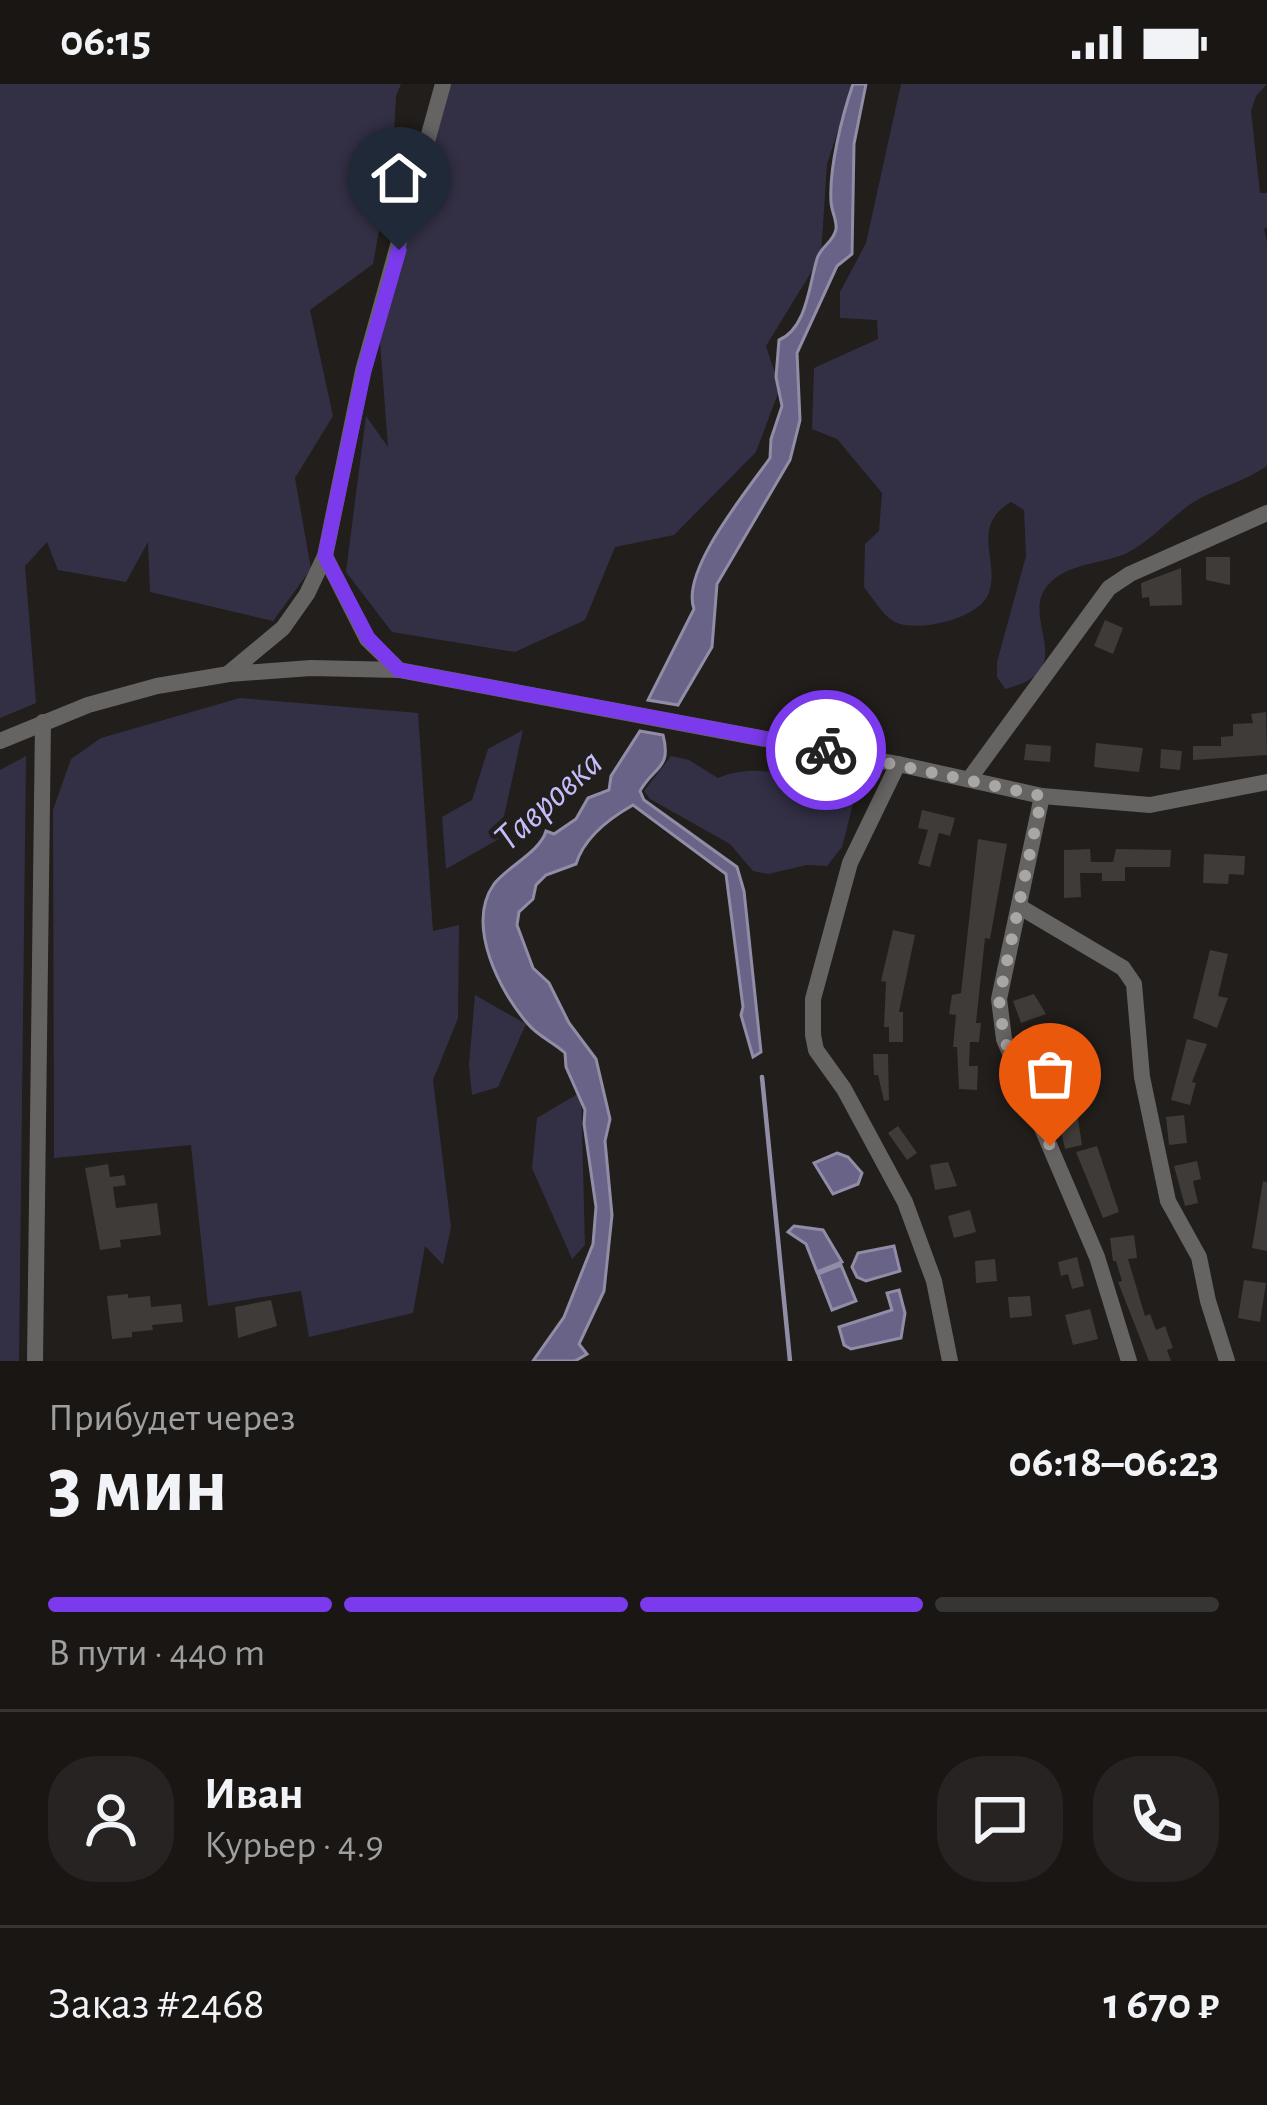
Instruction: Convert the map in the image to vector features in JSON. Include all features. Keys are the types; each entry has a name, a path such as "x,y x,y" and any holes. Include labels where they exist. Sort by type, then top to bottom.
{"street":[{"path":"229,674 283,628 325,556 364,371 443,84"},
{"path":"970,778 1109,588 1130,574 1267,513"},
{"path":"325,556 368,638 399,670"},
{"path":"0,741 88,705 157,686 311,668 399,670 970,778 1042,796 1150,805 1267,782"},
{"path":"34,1361 43,722"},
{"path":"898,764 850,862 813,999 813,1035 816,1049 905,1202 934,1281 950,1361"},
{"path":"1042,796 999,999 1004,1039 1097,1257 1129,1361"},
{"path":"1020,907 1123,968 1134,984 1142,1077 1168,1201 1199,1258 1227,1361"}],"shaded area":[{"path":"0,84 401,84 373,264 310,310 333,416 295,478 311,569 273,621 150,592 148,542 126,582 58,570 47,542 25,566 36,703 0,718"},
{"path":"450,84 853,84 827,164 821,256 766,346 780,388 756,452 674,535 615,547 585,620 515,652 392,632 346,572 366,416 388,447 380,342"},
{"path":"853,84 866,84 854,144 852,254 837,266 797,353 800,420 790,460 717,584 712,647 678,705 648,700 694,609 692,593 706,553 770,458 782,406 776,377 779,340 796,326 819,255 835,234 832,173"},
{"path":"901,84 1267,84 1251,111 1260,193 1267,193 1267,466 1192,503 1125,554 1056,578 1041,598 1045,657 1040,670 1005,689 997,677 997,662 1026,556 1024,510 1011,502 991,523 991,583 982,604 946,622 918,626 895,622 864,587 865,544 879,531 882,493 837,439 812,429 814,368 878,339 877,320 840,318 840,292 866,243"},
{"path":"240,698 418,713 433,931 459,925 458,1018 433,1080 451,1227 443,1265 425,1246 413,1313 309,1337 301,1291 208,1306 191,1145 54,1158 53,810 71,759 101,738"},
{"path":"523,730 499,839 446,869 442,817 472,800 488,749"},
{"path":"640,731 663,735 665,746 663,761 640,791 644,800 737,867 744,891 761,1052 753,1057 741,1015 726,874 633,805 599,830 576,864 546,875 536,885 533,899 519,912 517,925 533,968 549,983 569,1023 596,1059 610,1119 605,1141 612,1215 604,1291 579,1344 587,1354 575,1361 533,1361 564,1317 593,1244 596,1207 585,1110 566,1067 565,1053 528,1024 497,976 485,938 486,900 500,877 537,846 546,831 554,834 576,819 588,798 609,790 611,776"},
{"path":"26,756 19,1361 0,1361 0,770"},
{"path":"671,756 689,760 718,778 769,772 855,796 842,847 827,866 807,865 768,874 753,871 730,844 650,799 644,791"},
{"path":"475,995 526,1024 498,1087 472,1095 469,1065"},
{"path":"581,1092 585,1245 572,1259 532,1168 537,1118"},
{"path":"837,1153 848,1157 862,1173 858,1184 833,1194 814,1163"},
{"path":"794,1226 823,1230 842,1262 817,1272 806,1244 788,1232"},
{"path":"894,1246 900,1271 866,1281 857,1277 852,1267 858,1253"},
{"path":"841,1265 856,1301 832,1310 818,1274"},
{"path":"899,1290 905,1313 901,1338 851,1349 844,1345 839,1327 892,1310 887,1293"}],"building":[{"path":"1206,557 1230,557 1230,585 1206,580"},
{"path":"1181,568 1182,605 1150,606 1149,597 1142,598 1141,583"},
{"path":"1105,620 1123,628 1113,654 1094,646"},
{"path":"1266,712 1267,755 1193,760 1193,746 1221,746 1221,737 1233,736 1233,724 1253,723 1251,714"},
{"path":"1096,743 1143,748 1139,772 1094,767"},
{"path":"1026,744 1051,746 1050,762 1024,760"},
{"path":"1161,749 1182,751 1180,770 1160,768"},
{"path":"922,810 955,818 950,836 939,833 930,867 918,864 928,830 918,828"},
{"path":"978,839 1007,844 990,939 985,938 976,1023 981,1023 979,1042 970,1042 969,1066 978,1066 977,1090 959,1089 957,1047 953,1047 956,1015 949,1014 952,995 961,993"},
{"path":"1090,849 1091,862 1113,862 1116,849 1171,850 1170,867 1125,867 1125,881 1102,881 1102,873 1080,873 1081,897 1064,898 1064,850"},
{"path":"1204,854 1245,856 1244,875 1229,874 1228,884 1203,883"},
{"path":"893,930 915,935 899,1012 903,1012 903,1042 889,1042 889,1027 884,1027 886,982 881,981"},
{"path":"1210,950 1228,954 1218,996 1228,998 1217,1028 1193,1018"},
{"path":"1034,994 1046,1014 1021,1023 1013,1001"},
{"path":"1061,1033 1066,1046 1035,1056 1030,1043"},
{"path":"1187,1039 1207,1044 1192,1082 1196,1083 1190,1105 1171,1100"},
{"path":"873,1054 888,1054 889,1100 884,1101 878,1075 874,1075"},
{"path":"1065,1071 1072,1091 1052,1098 1045,1079"},
{"path":"1077,1113 1082,1145 1065,1149 1058,1117"},
{"path":"1184,1115 1187,1143 1169,1145 1166,1117"},
{"path":"898,1126 917,1153 907,1160 888,1133"},
{"path":"1097,1146 1119,1212 1103,1218 1076,1152"},
{"path":"1197,1161 1201,1179 1193,1181 1198,1203 1185,1206 1174,1166"},
{"path":"948,1162 957,1186 935,1190 930,1165"},
{"path":"108,1164 110,1177 124,1175 126,1185 113,1187 116,1208 157,1203 161,1235 120,1240 121,1247 100,1250 85,1168"},
{"path":"1263,1181 1267,1182 1267,1251 1252,1248"},
{"path":"970,1210 976,1232 954,1238 948,1216"},
{"path":"1134,1235 1137,1258 1128,1259 1145,1316 1150,1314 1156,1330 1165,1326 1173,1348 1167,1350 1171,1361 1149,1361 1118,1282 1122,1281 1110,1238"},
{"path":"1077,1257 1084,1286 1072,1289 1068,1274 1061,1276 1058,1262"},
{"path":"995,1259 997,1281 976,1283 975,1261"},
{"path":"1244,1280 1266,1283 1260,1322 1238,1318"},
{"path":"128,1294 128,1298 150,1296 151,1307 181,1304 183,1322 152,1325 153,1330 112,1339 107,1296"},
{"path":"1030,1296 1032,1316 1010,1318 1008,1297"},
{"path":"271,1300 277,1326 238,1338 235,1307"},
{"path":"1090,1309 1098,1339 1073,1345 1065,1315"}],"waterway":[{"path":"762,1077 790,1361"}],"way so far":[{"path":"826,750 1042,796 999,999 1004,1039 1050,1146"}],"route":[{"path":"399,250 364,371 325,556 368,638 399,670 826,750"}],"water label":[{"name":"Тавровка","path":"547,799"}]}
